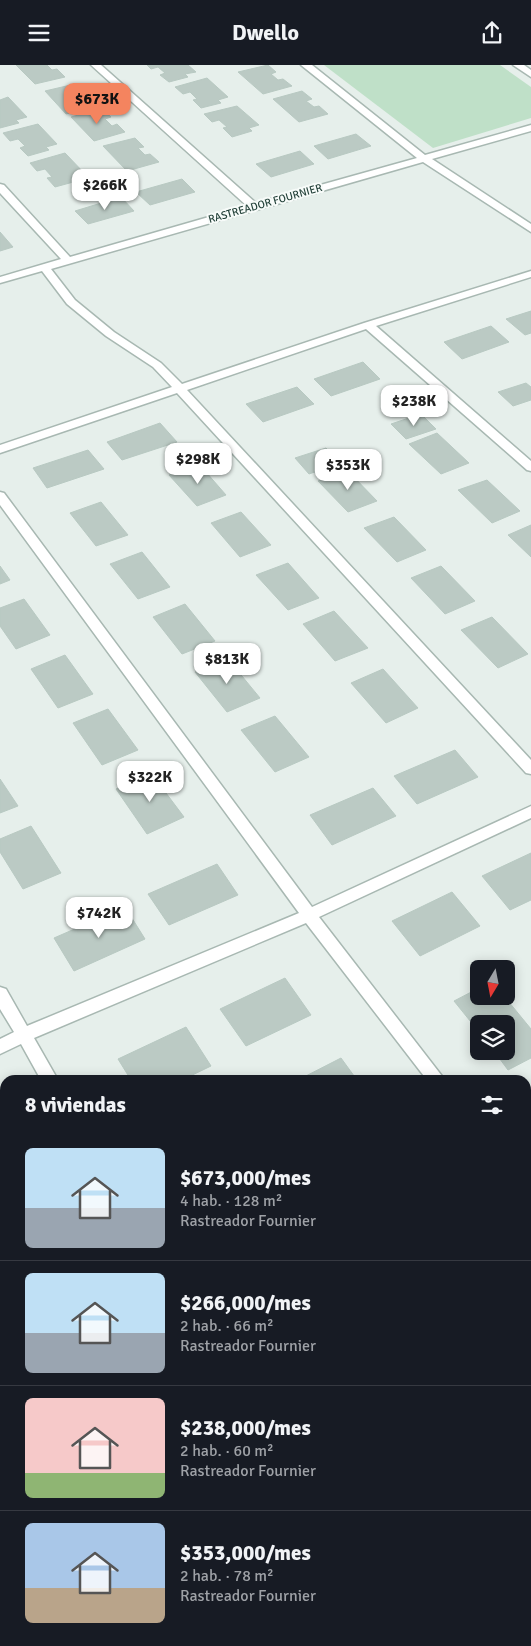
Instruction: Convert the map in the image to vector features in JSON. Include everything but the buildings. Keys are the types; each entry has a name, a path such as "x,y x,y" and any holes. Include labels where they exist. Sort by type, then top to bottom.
{"street":[{"path":"96,65 253,206"},
{"path":"306,65 423,158 531,229"},
{"path":"518,65 531,74"},
{"name":"RASTREADOR FOURNIER","path":"0,279 531,128"},
{"path":"0,187 67,260"},
{"path":"44,267 71,302 110,334 157,365 531,769"},
{"path":"0,449 368,325 531,275"},
{"path":"368,325 531,467"},
{"path":"0,496 309,915 433,1075"},
{"path":"0,1047 23,1035 309,915 531,812"},
{"path":"0,995 47,1075"}],"green space":[{"path":"324,65 500,65 531,87 531,118 433,148"}]}
